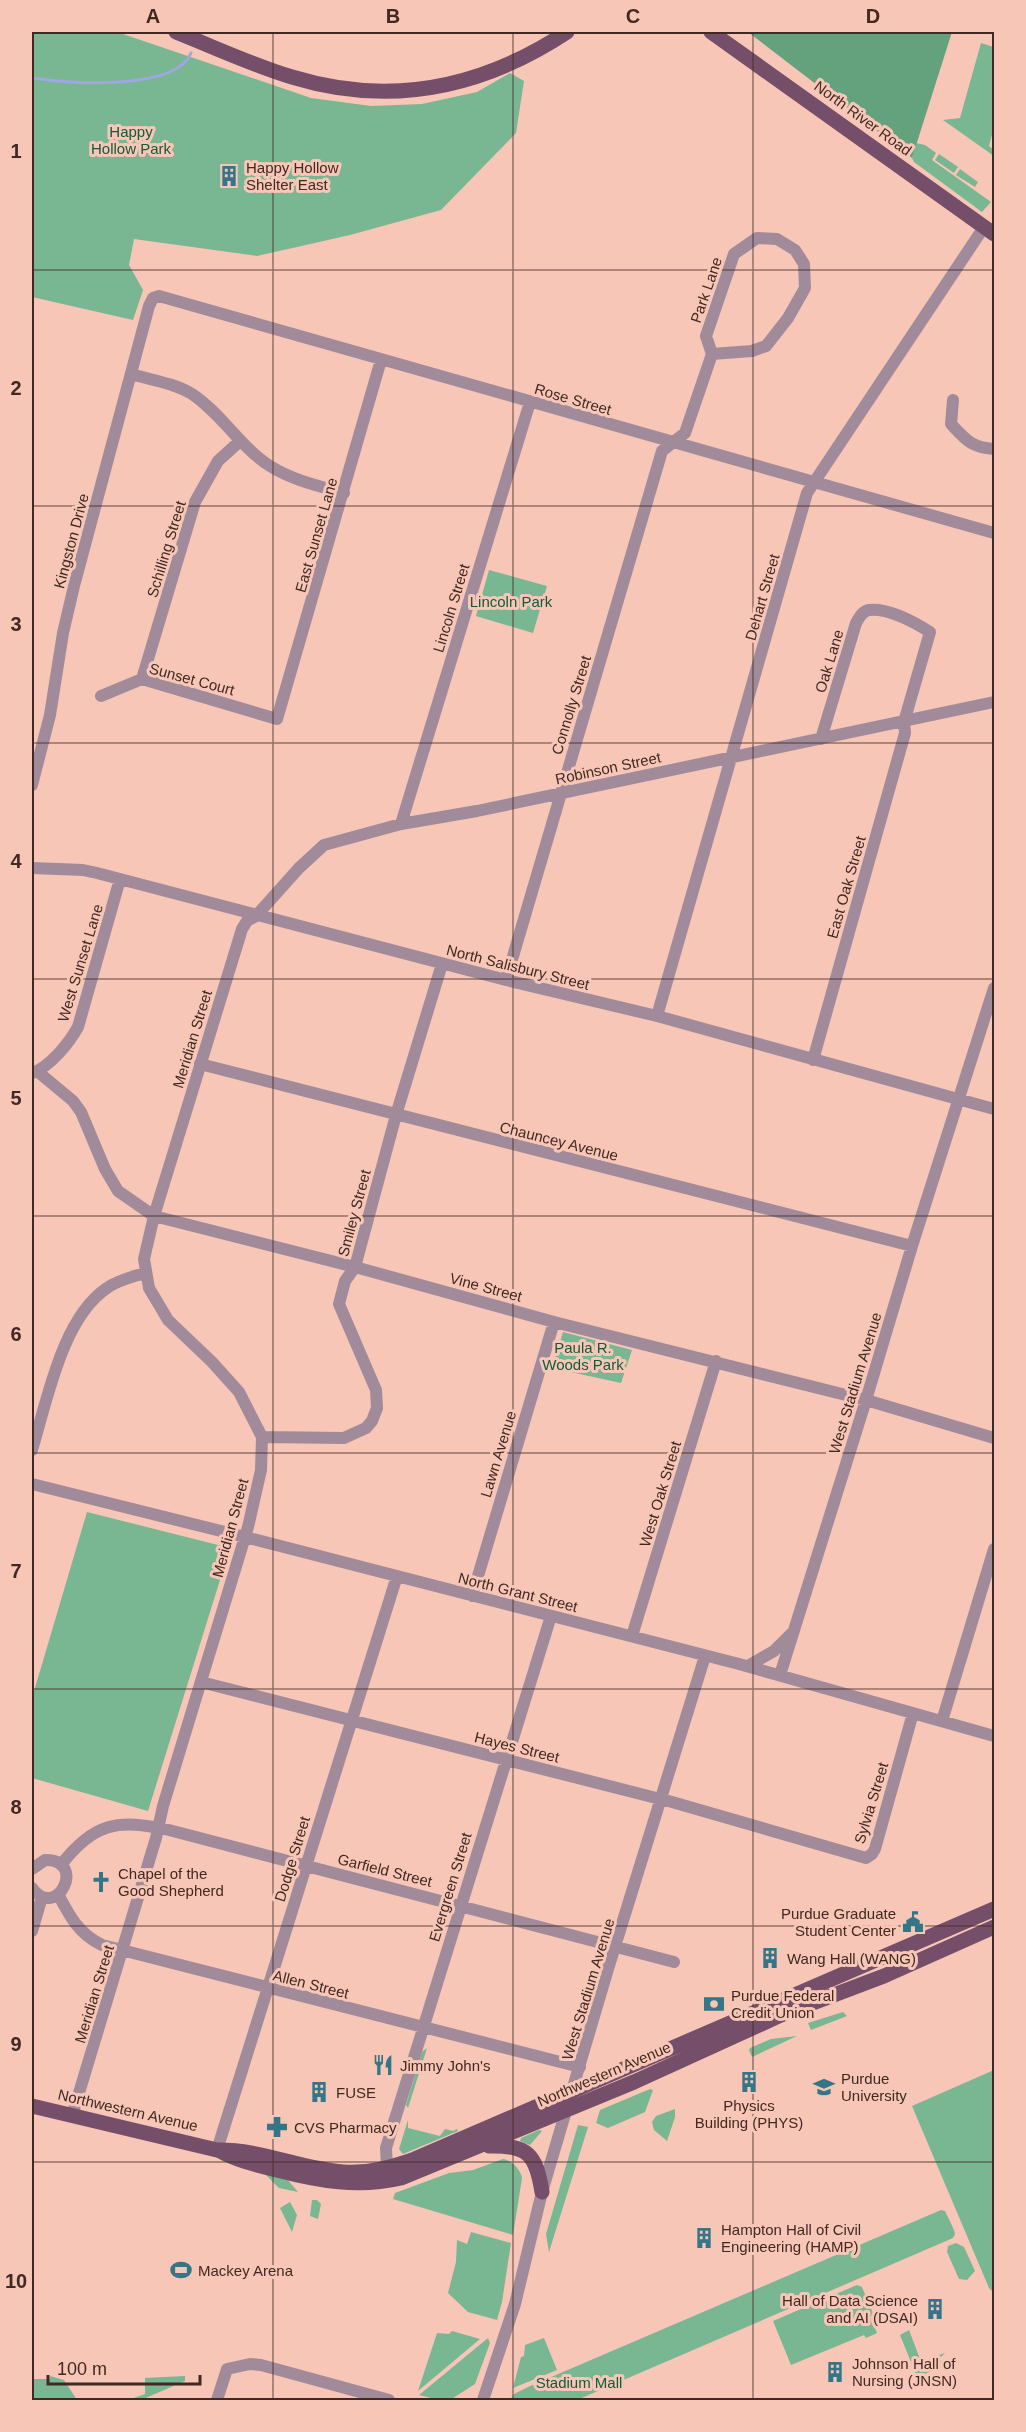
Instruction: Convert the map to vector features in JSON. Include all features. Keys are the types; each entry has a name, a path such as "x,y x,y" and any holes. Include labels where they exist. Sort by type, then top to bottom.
{"main road":[{"path":"182,32 281,74 304,81 356,91 385,92 440,87 473,79 515,61 567,32"},
{"name":"North River Road","path":"711,32 989,231"},
{"name":"Northwestern Avenue","path":"32,2106 217,2150 238,2150 318,2169 346,2172 387,2168 415,2159 994,1908"},
{"name":"Northwestern Avenue","path":"217,2150 235,2160 332,2183 388,2181 418,2173 664,2069 781,2015 884,1976 994,1926"},
{"path":"483,2146 511,2146 527,2152 538,2169 542,2192"}],"street":[{"name":"Dehart Street","path":"657,1017 807,493 989,231"},
{"name":"Park Lane","path":"671,442 685,433 712,354 706,336 734,254 756,238 777,238 795,250 804,264 805,288 788,318 766,346 752,351 712,354"},
{"name":"Rose Street","path":"149,306 153,298 167,297 381,360 994,533"},
{"name":"Kingston Drive","path":"32,785 50,715 63,633 74,586 149,306"},
{"name":"East Sunset Lane","path":"277,719 381,360"},
{"path":"131,374 192,394 217,415 258,458 284,474 344,493"},
{"path":"953,400 951,424 969,442 994,449"},
{"name":"Lincoln Street","path":"401,824 530,402"},
{"name":"Schilling Street","path":"142,679 195,502 218,461 240,441"},
{"name":"Connolly Street","path":"506,980 662,451 671,442"},
{"name":"Oak Lane","path":"821,739 856,623 868,610 896,616 930,632 904,722"},
{"name":"Sunset Court","path":"101,696 142,679 277,719"},
{"name":"Robinson Street","path":"256,915 304,862 324,845 401,824 560,794 994,702"},
{"name":"East Oak Street","path":"813,1060 905,733 904,722"},
{"name":"North Salisbury Street","path":"32,868 83,870 120,879 442,964 657,1017 994,1109"},
{"name":"West Sunset Lane","path":"34,1072 72,1038 78,1027 120,879"},
{"name":"Meridian Street","path":"72,2116 245,1537 261,1470 262,1437 239,1392 158,1307 148,1288 144,1259 154,1216 242,929 247,921 256,915"},
{"name":"Smiley Street","path":"262,1437 344,1438 366,1428 372,1421 377,1408 376,1390 339,1304 345,1281 355,1267 396,1115 442,964"},
{"name":"West Stadium Avenue","path":"780,1675 994,988"},
{"name":"Chauncey Avenue","path":"200,1064 912,1246"},
{"name":"Vine Street","path":"34,1072 73,1101 81,1112 105,1169 118,1191 154,1216 355,1267 554,1322 866,1400 994,1438"},
{"path":"32,1450 65,1343 81,1312 107,1288 146,1273"},
{"name":"Lawn Avenue","path":"472,1596 554,1322"},
{"name":"West Oak Street","path":"632,1636 716,1361"},
{"name":"North Grant Street","path":"32,1484 748,1666 994,1736"},
{"path":"942,1721 994,1549"},
{"name":"Dodge Street","path":"217,2150 397,1576"},
{"name":"Evergreen Street","path":"387,2168 386,2148 551,1616"},
{"path":"748,1666 774,1651 794,1631"},
{"name":"West Stadium Avenue","path":"483,2400 515,2304 542,2192 705,1656"},
{"name":"Hayes Street","path":"201,1682 661,1799 824,1846"},
{"name":"Sylvia Street","path":"824,1846 866,1858 873,1854 913,1713"},
{"name":"Garfield Street","path":"61,1865 87,1836 101,1829 130,1824 159,1828 674,1962"},
{"path":"32,1869 45,1860 51,1860 61,1865 67,1880 58,1894 42,1897"},
{"path":"32,1888 42,1897"},
{"name":"Allen Street","path":"58,1894 72,1921 87,1938 102,1945 580,2067"},
{"path":"32,1931 42,1897"},
{"path":"217,2400 227,2369 250,2364 389,2400"}],"green space":[{"name":"Happy Hollow Park","path":"32,32 117,32 311,98 371,106 422,104 477,92 510,73 524,81 516,133 441,210 350,235 257,256 134,239 129,265 143,290 133,320 32,297"},
{"path":"748,32 952,32 912,158"},
{"path":"981,43 994,47 994,96 992,97 994,99 994,127 989,146 994,150 994,156 943,120 960,118"},
{"path":"916,143 925,145 936,153 932,160 991,202 982,212 914,162 912,158"},
{"path":"939,154 958,167 954,173 935,160"},
{"path":"960,169 978,182 975,187 956,175"},
{"name":"Lincoln Park","path":"489,570 547,586 533,633 476,616"},
{"name":"Paula R. Woods Park","path":"563,1332 632,1350 621,1383 552,1368"},
{"path":"87,1512 230,1548 148,1811 32,1778 32,1698"},
{"path":"843,2012 847,2016 811,2030 808,2023"},
{"path":"797,2036 752,2057 749,2050 771,2039"},
{"path":"427,2048 408,2108 406,2105 422,2052"},
{"path":"994,2070 994,2293 989,2288 912,2106"},
{"path":"650,2089 653,2090 645,2112 608,2128 596,2123 600,2110"},
{"path":"675,2109 675,2117 667,2141 654,2130 652,2122 656,2116"},
{"path":"408,2120 408,2128 440,2136 445,2129 453,2131 457,2129 458,2131 403,2154 399,2149"},
{"path":"578,2125 588,2127 549,2252 546,2234"},
{"path":"539,2130 542,2131 530,2145 520,2141 521,2138"},
{"path":"503,2159 515,2166 522,2178 513,2235 393,2199 395,2193 449,2173 473,2170"},
{"path":"264,2173 287,2179 298,2192 279,2188"},
{"path":"312,2200 317,2200 321,2204 318,2219 310,2216"},
{"path":"290,2202 297,2215 292,2232 280,2208"},
{"name":"Stadium Mall","path":"941,2210 945,2211 954,2230 953,2238 577,2400 510,2400 514,2394 528,2387"},
{"path":"471,2232 511,2243 497,2320 468,2312 448,2293 456,2262 457,2240 467,2244"},
{"path":"956,2243 964,2247 975,2271 967,2280 959,2279 947,2252 948,2246"},
{"path":"857,2285 862,2287 874,2316 870,2318 877,2333 866,2338 864,2335 791,2365 773,2321"},
{"path":"909,2330 920,2359 925,2360 945,2353 940,2358 944,2366 917,2377 900,2335"},
{"path":"452,2331 480,2339 418,2391 437,2333 449,2334"},
{"path":"488,2338 490,2343 475,2384 450,2400 419,2395"},
{"path":"544,2338 557,2370 513,2388 521,2357 524,2356 525,2345"},
{"path":"50,2376 64,2380 77,2400 32,2400 32,2379 50,2379"},
{"path":"185,2376 185,2381 141,2400 128,2400 145,2394 145,2378"}],"waterway":[{"path":"32,78 93,83 143,79 164,74 181,65 191,53"}],"place":[{"name":"Happy Hollow Shelter East","path":"229,176"},
{"name":"Chapel of the Good Shepherd","path":"101,1882"},
{"name":"Purdue Graduate Student Center","path":"913,1922"},
{"name":"Wang Hall (WANG)","path":"770,1958"},
{"name":"Purdue Federal Credit Union","path":"714,2004"},
{"name":"Jimmy John's","path":"383,2065"},
{"name":"Physics Building (PHYS)","path":"749,2082"},
{"name":"Purdue University","path":"824,2087"},
{"name":"FUSE","path":"319,2092"},
{"name":"CVS Pharmacy","path":"277,2127"},
{"name":"Hampton Hall of Civil Engineering (HAMP)","path":"704,2238"},
{"name":"Mackey Arena","path":"181,2270"},
{"name":"Hall of Data Science and AI (DSAI)","path":"935,2309"},
{"name":"Johnson Hall of Nursing (JNSN)","path":"835,2372"}]}
